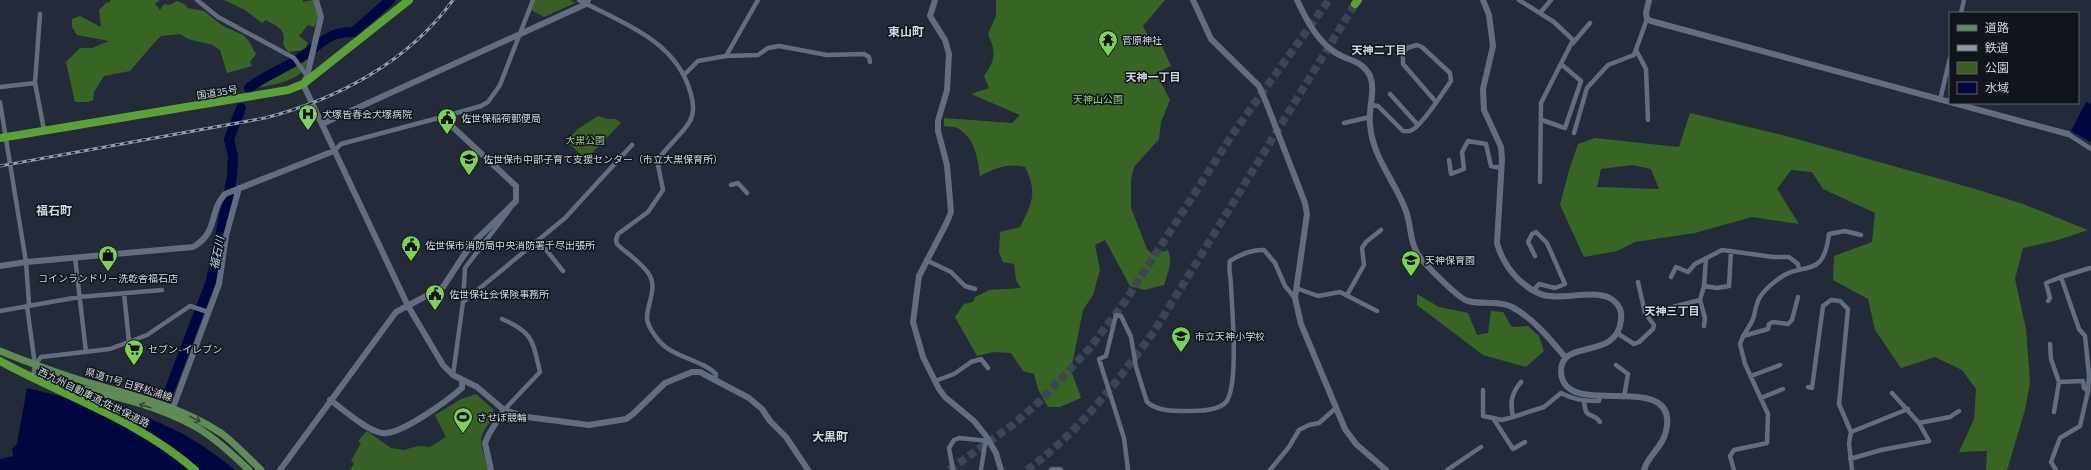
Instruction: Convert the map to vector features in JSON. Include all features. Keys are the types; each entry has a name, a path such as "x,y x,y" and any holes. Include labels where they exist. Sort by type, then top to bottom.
{"highway":[{"name":"国道35号","path":"3,137 288,90 303,84 409,0"},
{"name":"西九州自動車道;佐世保道路","path":"0,361 137,428 162,443 195,470"}],"main road":[{"name":"県道11号 日野松浦線","path":"0,351 35,365 83,381 147,398 222,434 261,470"},
{"name":"県道11号 日野松浦線","path":"0,364 32,376 172,411 202,431 249,470"}],"street":[{"path":"197,0 222,19 294,58 296,64 307,76"},
{"path":"316,0 321,17 307,76 303,84 408,306 442,365 453,375 477,388 504,410 527,417 569,424 589,425 611,423 626,419 665,382 692,372 700,372 749,398 762,410 770,422 786,437 808,470"},
{"path":"0,266 75,257 193,248 208,235 220,200 225,194 334,151 341,144 442,118 481,106 493,97 500,85 533,0"},
{"path":"579,0 587,2 650,37 672,58 685,74 694,108 690,121 659,158 658,165 663,190 648,212 618,234 616,240 617,244 644,268 652,279 652,290 647,320 656,337 662,344 691,362 709,368 716,374 715,379"},
{"path":"726,56 758,0"},
{"path":"935,0 930,16 945,40 949,54 947,90 938,121 938,131 947,165 951,212 940,237 926,260 919,276 913,322 922,357 935,381 945,397 974,421 989,441 996,453 1001,470"},
{"path":"1194,0 1213,43 1259,86 1305,203 1307,214 1295,298 1301,324 1345,429 1356,444 1386,470"},
{"path":"1297,0 1305,18 1320,39 1334,52 1360,64 1370,76 1372,86 1370,117 1374,143 1386,174 1406,212 1412,243 1416,253 1457,296 1466,301 1503,304 1512,307 1522,313 1565,357"},
{"path":"1483,0 1488,15 1493,46 1483,89 1484,110 1501,147 1497,243 1500,256 1508,268 1524,285 1533,291 1549,296 1603,295 1610,298 1620,307 1622,315 1617,333 1611,341 1603,346 1572,353 1565,357 1561,363 1561,376 1570,389 1584,394 1624,396 1655,400 1666,414 1668,424 1662,443 1644,470"},
{"path":"1519,0 1558,25 1573,40 1541,103 1542,120 1540,182"},
{"path":"1540,13 1551,0"},
{"path":"1574,133 1587,88 1608,64 1634,55 1647,19 1646,13 1650,0"},
{"path":"1961,12 1964,0"},
{"path":"322,124 518,36 587,2"},
{"path":"40,14 35,83 44,130"},
{"path":"1647,19 1949,102"},
{"path":"1570,46 1590,23"},
{"path":"1370,105 1378,106 1403,131 1413,130 1418,125 1436,102 1451,81 1450,73 1422,47 1417,45 1410,46 1403,54 1403,64 1436,102"},
{"path":"685,74 698,61 726,56 758,55 768,48 779,46 827,55 864,54 869,58 870,62"},
{"path":"1636,50 1646,69 1649,113 1648,120"},
{"path":"1940,100 1949,62"},
{"path":"1542,120 1565,128 1575,102 1581,81 1561,64"},
{"path":"0,87 35,83"},
{"path":"1390,94 1418,125"},
{"path":"0,102 3,137 26,262 29,304 27,306 35,365"},
{"path":"1955,104 2068,134 2091,149"},
{"path":"1344,123 1370,117"},
{"path":"442,118 516,186 516,201 465,268 463,302 453,375"},
{"path":"1449,160 1451,174 1464,169 1462,152 1468,141 1486,144 1491,166 1501,168"},
{"path":"463,302 565,218 632,145"},
{"path":"731,185 738,183 747,193"},
{"path":"172,411 207,312 219,284 226,236 239,188"},
{"path":"280,470 396,312 443,287 464,255 477,239 495,219 511,207"},
{"path":"1346,295 1364,265 1362,248 1366,242 1381,230"},
{"path":"1533,291 1539,284 1555,288 1565,284 1547,243 1536,232 1532,234 1528,242 1535,256"},
{"path":"1734,470 1731,452 1734,450 1767,443 1768,414 1745,364 1740,344 1742,336 1753,318 1757,302 1778,279 1789,273 1810,268 1817,264 1827,249 1829,234 1833,232 1845,232 1861,235"},
{"path":"538,241 563,271"},
{"path":"1128,470 1124,438 1099,359 1106,356 1116,315 1121,316 1131,337 1136,367 1147,402 1160,409 1194,411 1212,409 1222,405 1227,401 1229,394 1234,359 1230,261 1258,249 1264,250 1274,263 1285,286 1295,298"},
{"path":"1671,277 1676,267 1688,272 1695,264 1722,250 1773,257 1789,257 1798,264 1799,270"},
{"path":"1704,286 1717,288 1729,286 1731,251"},
{"path":"75,257 86,352"},
{"path":"1704,326 1705,318 1700,300 1704,286 1706,258"},
{"path":"926,260 951,272 965,286 975,289"},
{"path":"2048,301 2050,298 2046,283 2090,268"},
{"path":"2061,277 2079,329 2085,336 2090,375"},
{"path":"1617,333 1634,344 1639,342 1653,329 1654,325 1645,313 1638,282"},
{"path":"1296,288 1318,296 1340,292 1377,311"},
{"path":"0,311 79,297 162,290"},
{"path":"124,293 129,342"},
{"path":"1742,336 1768,329 1769,324 1772,322 1788,324 1792,320 1798,298"},
{"path":"1669,308 1700,300"},
{"path":"1808,387 1812,388 1823,306 1831,300 1840,301 1848,310 1839,404 1851,432 1849,443 1852,470"},
{"path":"32,376 35,365 41,357 110,349 147,335 190,306 207,312"},
{"path":"491,470 485,443 489,434 504,410 540,372 532,338 524,330 502,319"},
{"path":"2050,344 2052,365 2059,382 2054,412"},
{"path":"935,381 954,374 971,362 981,359 988,368"},
{"path":"1616,365 1628,374 1624,396"},
{"path":"1751,376 1780,365"},
{"path":"2056,470 2051,462 2057,441 2064,435 2080,426 2088,391 2091,369"},
{"path":"330,400 373,430 383,434 394,432 446,402 462,388 462,380"},
{"path":"2059,382 2083,381 2084,388 2088,391"},
{"path":"1513,417 1511,407 1512,394 1521,382"},
{"path":"1761,398 1783,389"},
{"path":"1483,390 1484,416 1502,420 1544,407 1561,393 1573,400 1584,401 1599,400 1600,396"},
{"path":"1850,459 1881,450 1929,441 1919,423 1892,393"},
{"path":"1584,401 1585,412 1588,415 1597,417 1600,422"},
{"path":"1270,470 1290,447 1299,430 1309,425 1319,424 1336,408"},
{"path":"1851,432 1908,409"},
{"path":"1919,423 1950,417 1959,411"},
{"path":"1493,418 1513,449 1525,442"},
{"path":"953,470 949,448 951,442 959,438 989,441"},
{"path":"981,470 985,444 989,441"},
{"path":"1448,470 1481,447"},
{"path":"1052,470 1060,470"}],"green space":[{"path":"110,0 160,0 155,4 160,10 164,4 170,5 177,1 184,4 188,8 204,11 223,26 243,35 248,40 256,54 250,62 252,66 227,73 220,50 213,45 188,39 180,34 161,36 130,71 104,76 94,92 93,100 88,102 75,102 66,62 80,48 92,48 109,41 77,35 72,27 72,19 80,16 101,27 99,10 106,3 110,2"},
{"path":"224,0 303,0 303,2 313,0 319,17 314,27 308,25 299,36 308,43 305,50 288,52 283,44 283,32 278,27 266,20 262,23 245,10"},
{"path":"535,0 570,0 575,3 544,17 531,10"},
{"name":"天神山公園","path":"996,0 1165,0 1143,26 1148,36 1162,46 1171,66 1156,73 1170,100 1161,122 1159,139 1134,167 1131,179 1131,208 1147,249 1153,255 1168,250 1170,263 1168,272 1164,285 1144,290 1130,286 1105,240 1095,245 1100,270 1093,295 1083,310 1071,370 1081,398 1060,407 1048,407 1038,389 1034,374 1023,371 1011,353 993,352 977,356 955,317 964,304 973,302 975,297 989,290 1021,288 1016,280 1014,264 1003,262 999,252 1000,232 1020,227 1028,211 1032,198 1031,184 1025,167 1002,167 980,176 977,156 969,138 957,128 944,126 944,118 1012,123 1020,115 971,94 989,88 984,76 991,65 994,55 988,34 996,16"},
{"path":"308,56 307,65 302,72 295,77 277,84 251,89 251,86"},
{"path":"1690,113 1786,136 1972,188 2023,204 2088,230 2058,240 2023,248 2015,279 2026,329 2030,382 2025,410 2007,470 1986,470 1987,451 1959,452 1974,419 1976,389 1962,370 1935,357 1901,368 1875,330 1868,299 1833,280 1834,256 1872,242 1875,213 1823,189 1812,172 1791,170 1777,189 1799,224 1752,217 1695,233 1635,242 1617,251 1584,257 1560,205 1569,170 1578,144 1595,138 1679,147","holes":["1632,165 1651,169 1659,189 1597,187 1601,169"]},
{"name":"大黒公園","path":"598,116 607,119 616,119 621,123 591,154 585,158 566,141 578,129"},
{"path":"1417,294 1439,307 1468,313 1477,335 1488,333 1491,311 1503,312 1512,327 1528,326 1539,336 1544,351 1526,367 1483,355 1417,305"},
{"name":"させぼ競輪","path":"476,394 493,409 493,418 481,438 488,470 350,470 354,463 351,461 361,443 358,441 367,431 391,448 404,450 418,446 430,447 446,437 435,415 461,399"}],"water":[{"path":"2086,102 2091,104 2091,142 2071,131"},
{"path":"27,388 145,417 182,433 213,453 235,470 0,470 0,459 13,456 12,449 17,444"}],"waterway":[{"name":"福石川","path":"249,88 261,79 294,62 331,36 345,32 354,32 390,0"},
{"name":"福石川","path":"168,394 211,281 232,177 233,156 229,139 241,108"}],"tunnel":[{"path":"949,470 1014,424 1041,400 1089,349 1124,303 1234,132 1329,0"},
{"path":"1027,470 1064,439 1097,405 1155,330 1355,4"}],"railway":[{"path":"0,166 265,118 292,110 345,89 393,60 415,42 435,22 453,0"}],"place":[{"name":"菅原神社","path":"1108,57"},
{"name":"犬塚皆春会犬塚病院","path":"308,131"},
{"name":"佐世保稲荷郵便局","path":"447,135"},
{"name":"佐世保市中部子育て支援センター（市立大黒保育所）","path":"469,176"},
{"name":"佐世保市消防局中央消防署千尽出張所","path":"411,262"},
{"name":"コインランドリー洗乾舎福石店","path":"108,272"},
{"name":"天神保育園","path":"1411,277"},
{"name":"佐世保社会保険事務所","path":"435,311"},
{"name":"市立天神小学校","path":"1181,353"},
{"name":"セブン-イレブン","path":"134,366"},
{"name":"させぼ競輪","path":"463,434"}],"district":[{"name":"東山町","path":"906,32"},
{"name":"天神二丁目","path":"1379,50"},
{"name":"天神一丁目","path":"1153,77"},
{"name":"福石町","path":"54,211"},
{"name":"天神三丁目","path":"1672,311"},
{"name":"大黒町","path":"830,437"}]}
